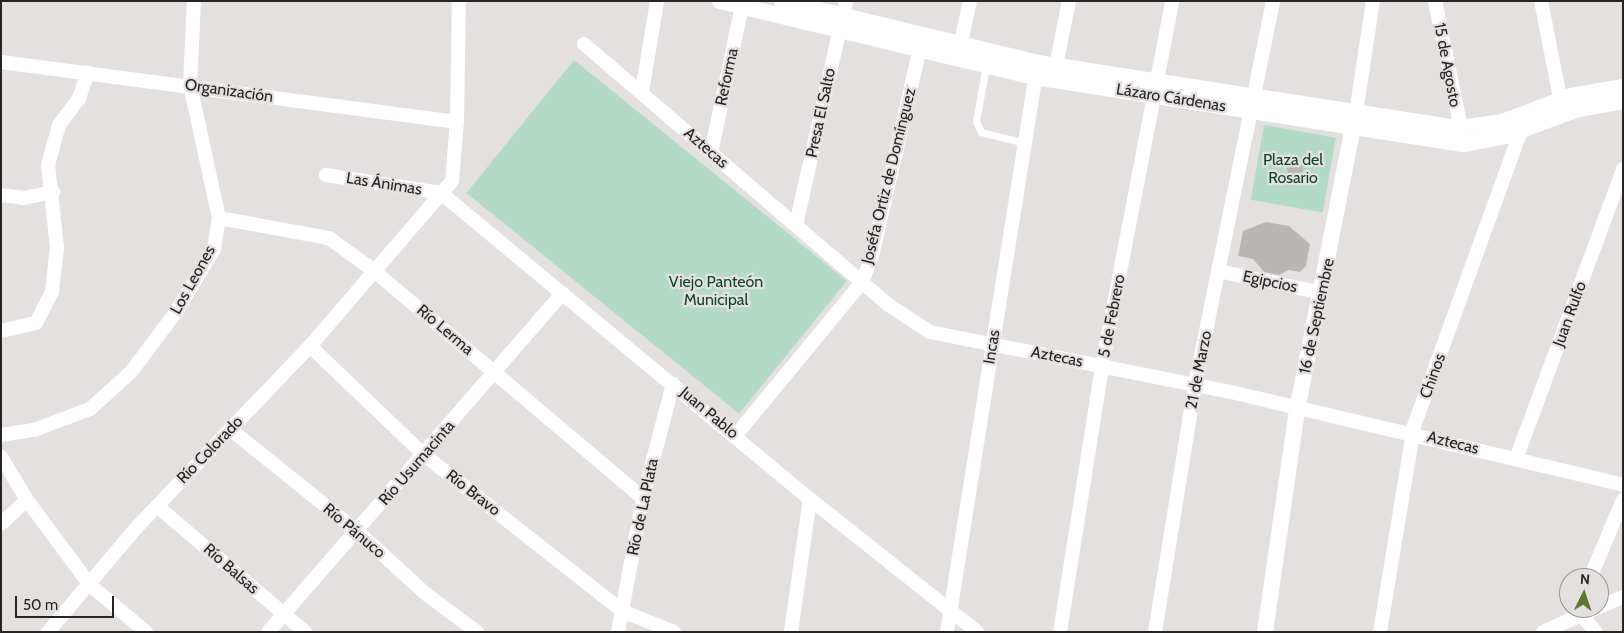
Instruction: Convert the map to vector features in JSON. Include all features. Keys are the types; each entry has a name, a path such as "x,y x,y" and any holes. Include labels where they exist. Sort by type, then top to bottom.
{"street":[{"name":"Los Leones","path":"1,435 34,430 90,409 131,372 176,312 214,249 220,218 190,85 194,1"},
{"name":"Río Colorado","path":"48,632 156,506 310,346 373,270 452,181 457,122 459,1"},
{"path":"642,92 657,1"},
{"name":"Lázaro Cárdenas","path":"720,1 842,16"},
{"name":"Lázaro Cárdenas","path":"782,1 842,16 986,66 1037,70 1251,103 1355,120 1465,144 1522,130 1562,107 1623,87"},
{"path":"960,46 970,1"},
{"path":"1054,73 1069,1"},
{"name":"5 de Febrero","path":"1060,632 1102,366 1172,1"},
{"name":"21 de Marzo","path":"1156,632 1195,385 1273,1"},
{"name":"16 de Septiembre","path":"1265,632 1297,410 1322,293 1355,120 1373,1"},
{"name":"15 de Agosto","path":"1435,1 1460,128 1465,144"},
{"path":"1541,1 1562,107"},
{"name":"Reforma","path":"711,152 742,4"},
{"name":"Presa El Salto","path":"796,225 842,16"},
{"name":"Aztecas","path":"584,44 887,304 930,332 1195,385 1297,410 1413,433 1623,485"},
{"name":"Lázaro Cárdenas","path":"921,44 960,46 1037,70"},
{"name":"Joséfa Ortiz de Domínguez","path":"736,436 862,282 872,256 921,44"},
{"name":"Organización","path":"1,62 190,85 457,122"},
{"name":"Incas","path":"947,632 1037,70"},
{"path":"1,331 36,323 52,291 57,247 53,192 48,165 59,126 79,98 88,73"},
{"name":"Lázaro Cárdenas","path":"1355,120 1460,128 1502,122 1525,113 1623,101"},
{"name":"Chinos","path":"1380,632 1413,433 1522,130 1525,113"},
{"name":"Juan Rulfo","path":"1516,459 1623,169"},
{"name":"Las Ánimas","path":"326,175 441,193"},
{"path":"1,195 24,198 53,192"},
{"name":"Juan Pablo","path":"441,193 810,499 977,632"},
{"name":"Río Lerma","path":"220,218 329,238 373,270 643,498"},
{"name":"Egipcios","path":"1218,271 1322,293"},
{"name":"Río Usumacinta","path":"268,632 496,373 563,293"},
{"name":"Río Bravo","path":"310,346 424,455 622,611 674,632"},
{"name":"Río de La Plata","path":"618,632 643,498 673,384"},
{"name":"Río Pánuco","path":"230,429 357,531 426,594 477,632"},
{"path":"1,457 27,500 90,585 146,632"},
{"path":"791,632 810,499"},
{"path":"1,524 27,500"},
{"path":"1594,568 1623,500"},
{"name":"Río Balsas","path":"156,506 304,632"},
{"path":"1609,603 1623,597"},
{"path":"1543,632 1570,618"},
{"path":"1586,618 1596,632"}],"lane":[{"path":"986,66 976,121 981,132 1025,143"}],"green space":[{"name":"Viejo Panteón Municipal","path":"574,60 847,281 739,414 466,193"},
{"name":"Plaza del Rosario","path":"1264,125 1336,138 1323,213 1251,200"}],"building":[{"path":"1295,161 1301,163 1303,169 1301,175 1295,177 1289,175 1287,169 1289,163"},
{"path":"1266,222 1289,226 1310,244 1306,266 1300,272 1289,270 1279,275 1264,272 1253,259 1238,256 1243,231"}]}
